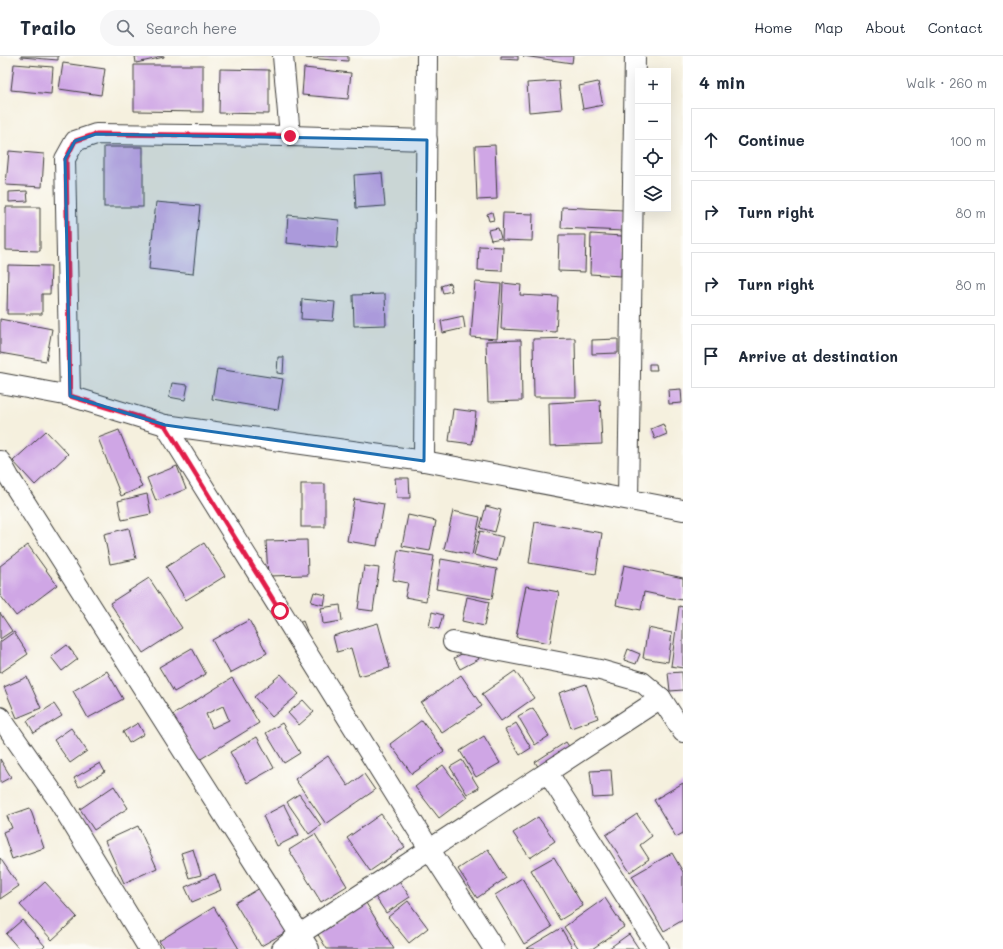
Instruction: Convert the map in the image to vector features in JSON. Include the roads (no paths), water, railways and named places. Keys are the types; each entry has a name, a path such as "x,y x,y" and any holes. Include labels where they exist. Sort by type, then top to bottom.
{"street":[{"path":"283,56 290,136"},
{"path":"424,461 427,56"},
{"path":"628,499 635,56"},
{"path":"70,396 66,159 75,141 96,134 290,136 427,140"},
{"path":"0,384 70,396 165,425 424,461 683,510"},
{"path":"165,425 430,850 494,949"},
{"path":"0,461 13,484 305,942"},
{"path":"453,642 600,670 642,682 661,698 683,732"},
{"path":"282,949 305,942 430,850 661,698"},
{"path":"0,717 60,803 149,949"},
{"path":"548,773 659,949"}]}
